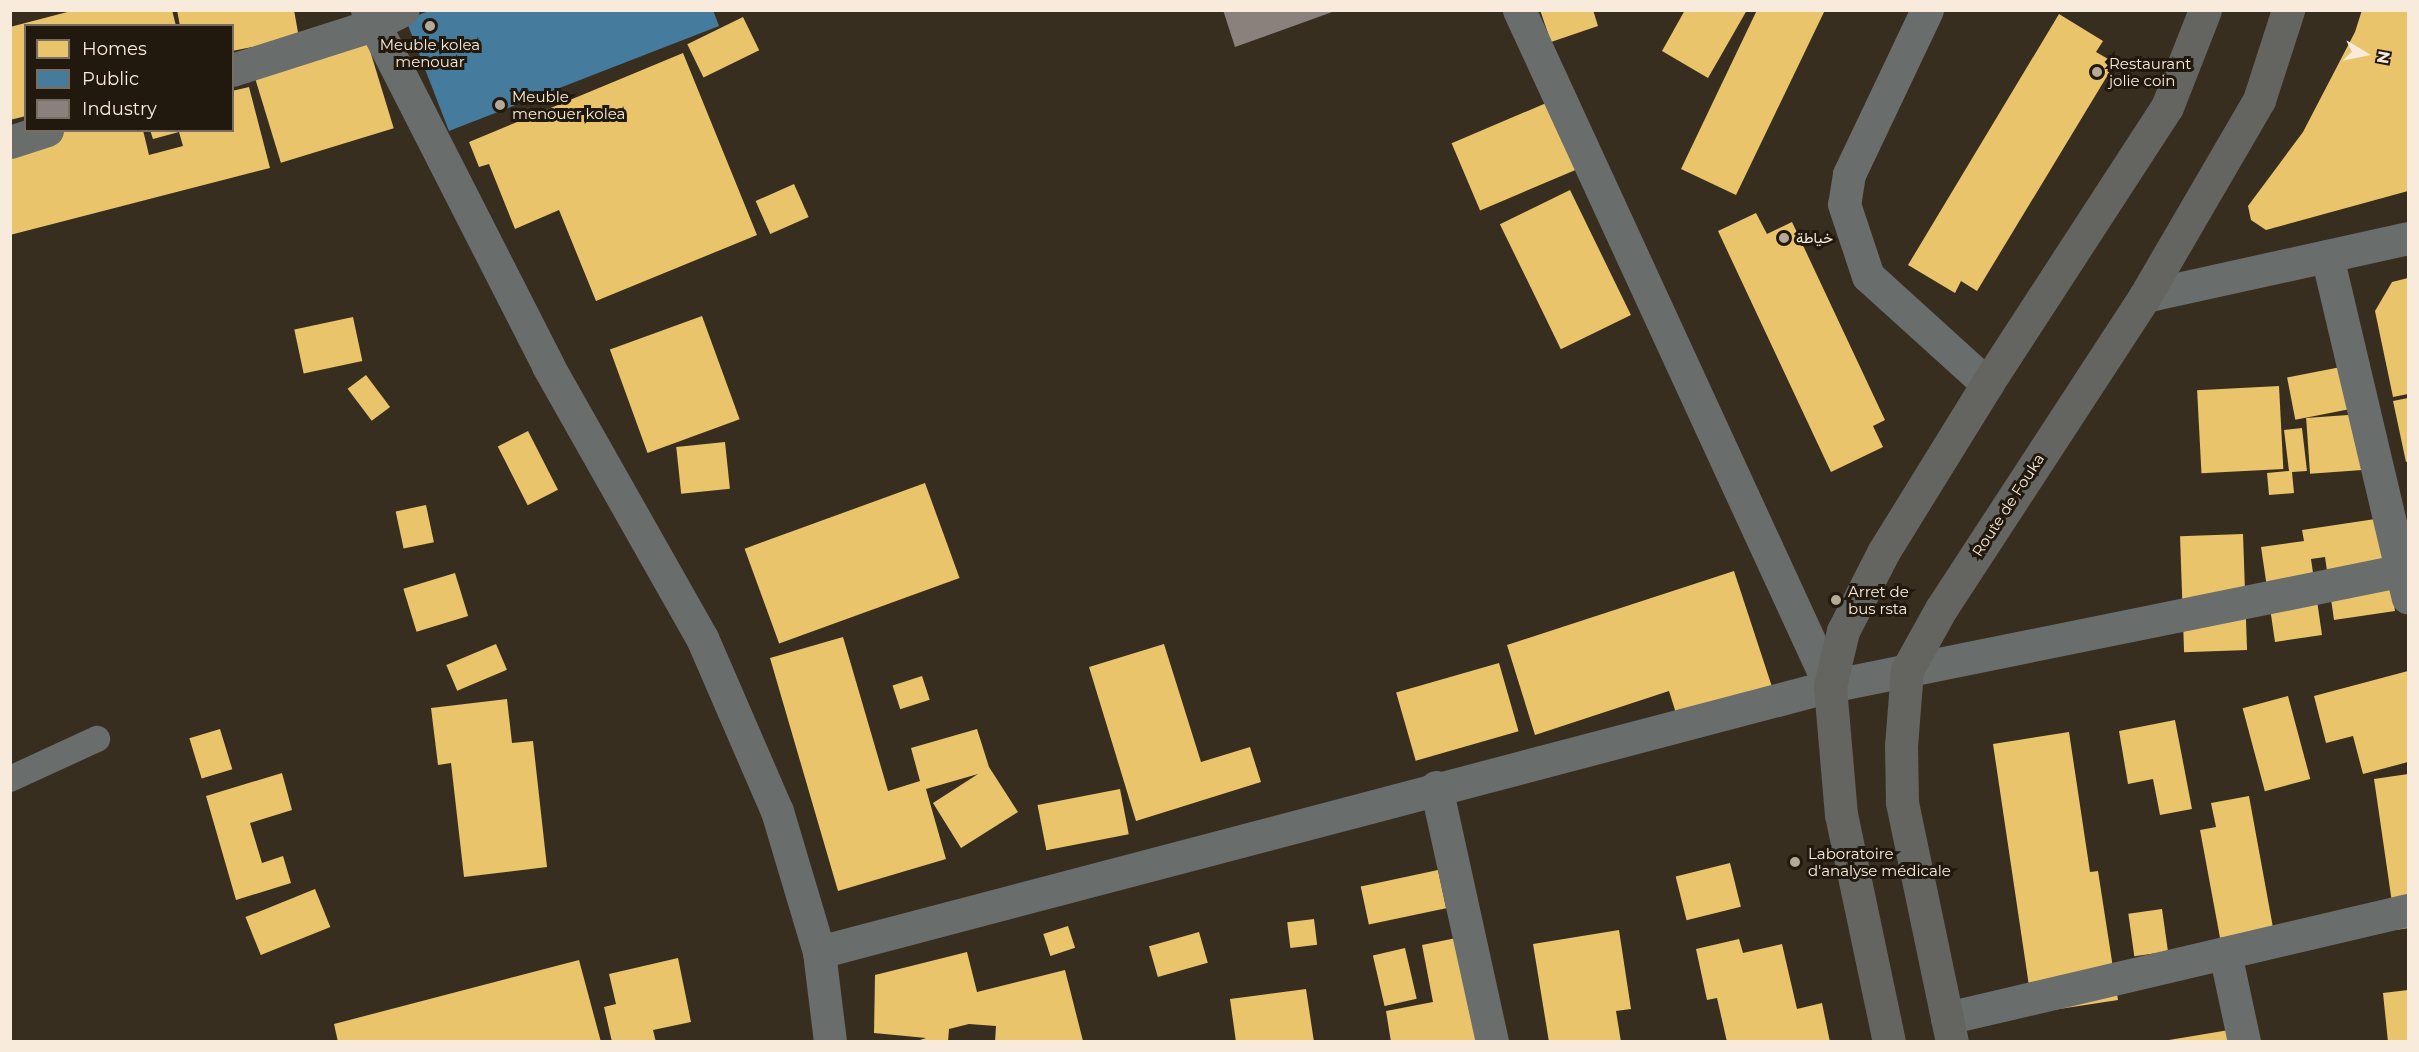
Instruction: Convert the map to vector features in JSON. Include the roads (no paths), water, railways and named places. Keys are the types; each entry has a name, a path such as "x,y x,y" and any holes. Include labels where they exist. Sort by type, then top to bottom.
{"main road":[{"path":"1889,1041 1841,814 1830,686 1843,631 1884,551 1987,384 2168,107 2205,10"},
{"name":"Route de Fouka","path":"1950,1030 1902,802 1901,746 1907,670 1941,609 2145,296 2259,100 2288,10"}],"street":[{"path":"234,69 370,18 402,10"},
{"path":"1519,10 1830,686"},
{"path":"1927,10 1848,174 1844,204 1868,276 1987,384"},
{"path":"370,18 548,366 702,638 777,811 819,952 830,1041"},
{"path":"10,142 40,132"},
{"path":"2145,296 2409,238"},
{"path":"819,952 1436,787 1830,686 2406,579 2327,256"},
{"path":"1436,787 1492,1041"},
{"path":"1950,1030 2225,953 2409,910"},
{"path":"2225,953 2244,1041"}],"lane":[{"path":"10,779 97,739"}],"place":[{"name":"Meuble kolea menouar","path":"430,26"},
{"name":"Restaurant jolie coin","path":"2097,72"},
{"name":"Meuble menouer kolea","path":"500,105"},
{"name":"خياطة","path":"1784,238"},
{"name":"Arret de bus rsta","path":"1836,600"},
{"name":"Laboratoire d'analyse médicale","path":"1795,862"}]}
